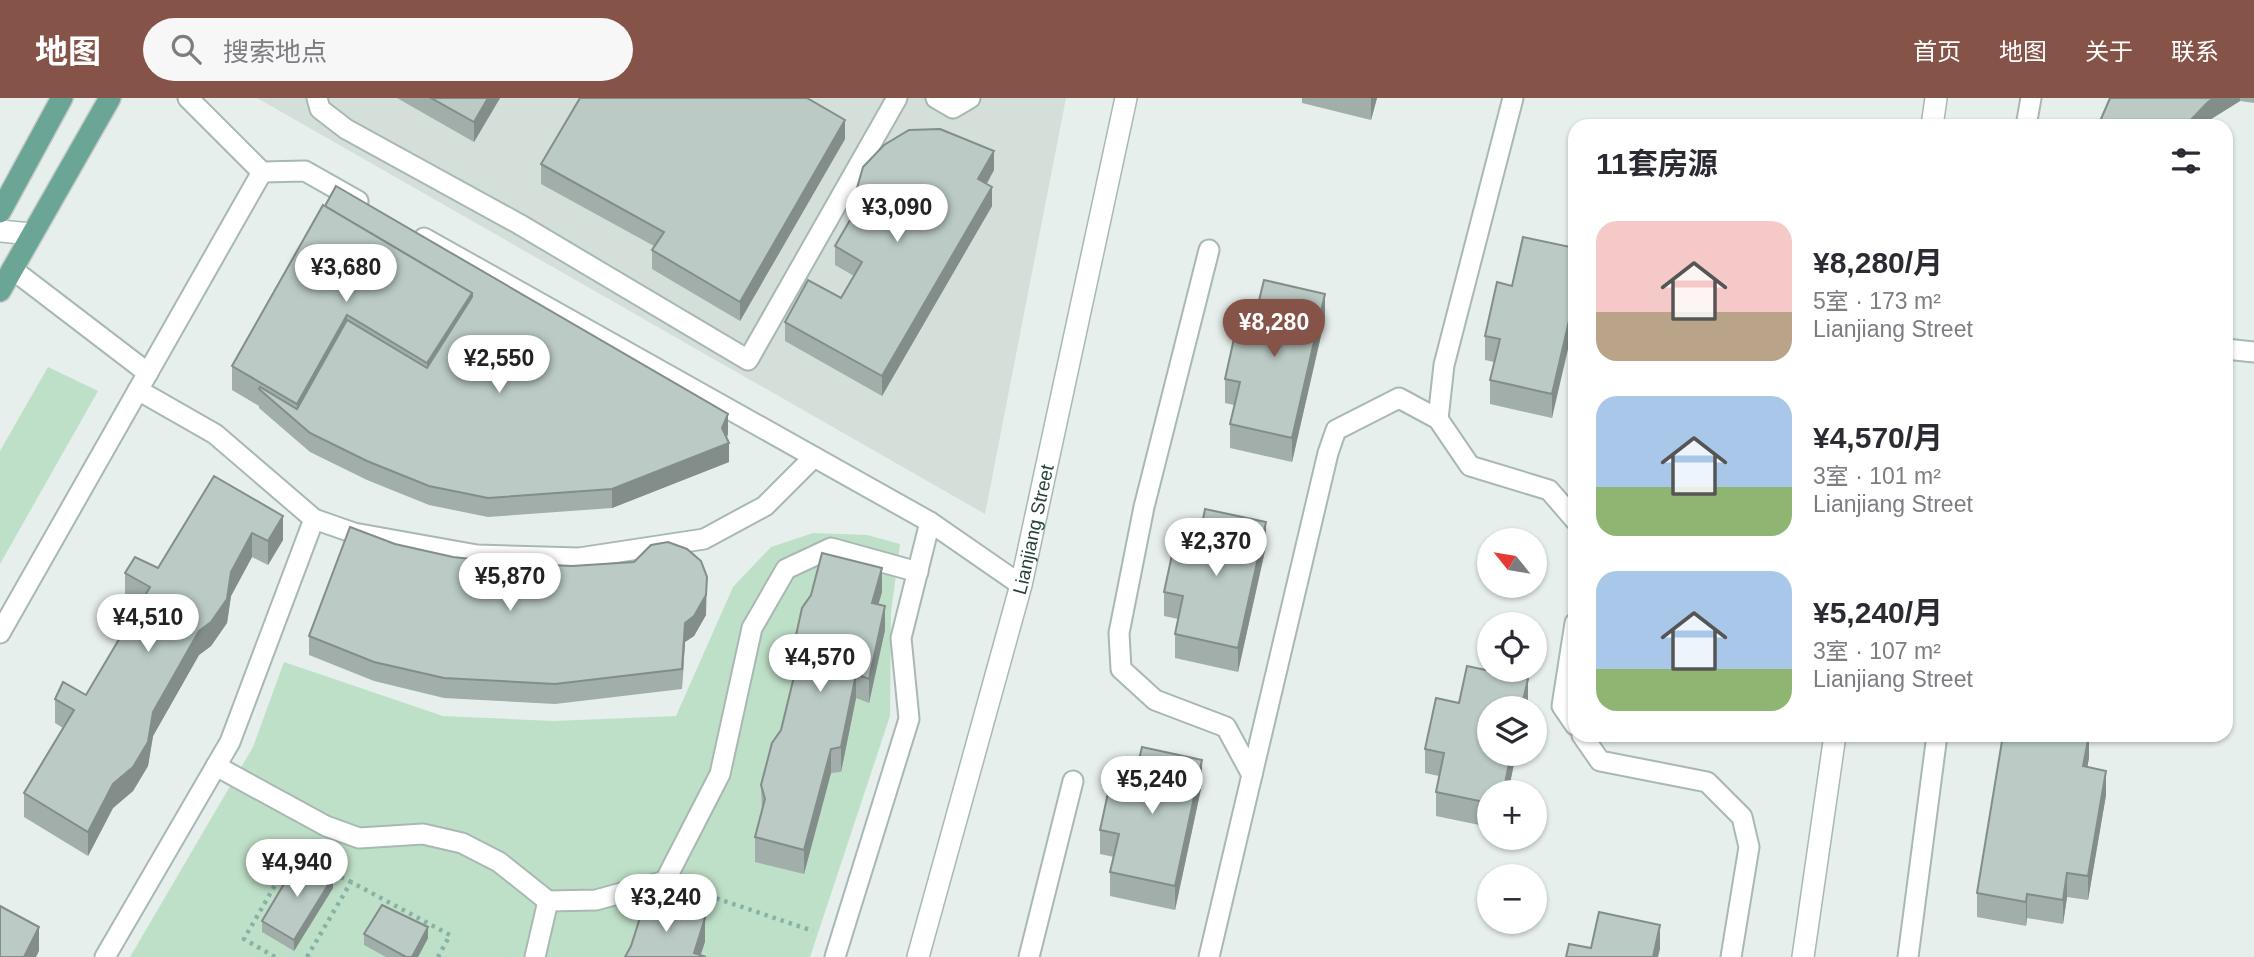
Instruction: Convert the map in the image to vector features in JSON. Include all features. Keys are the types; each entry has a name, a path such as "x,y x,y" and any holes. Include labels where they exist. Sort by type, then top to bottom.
{"main road":[{"path":"0,212 62,98"},
{"path":"0,291 110,98"}],"street":[{"name":"Lianjiang Street","path":"918,957 1021,585 1126,98"},
{"path":"1933,119 1936,98"},
{"path":"0,231 31,234"},
{"path":"1802,957 1834,742"}],"lane":[{"path":"188,98 262,172 305,171 377,212"},
{"path":"317,98 320,109 346,130 519,225 748,360 897,98"},
{"path":"936,98 953,108 970,98"},
{"path":"1438,419 1444,365 1513,98"},
{"path":"2027,119 2031,98"},
{"path":"0,633 262,172"},
{"path":"402,225 930,522 1021,585"},
{"path":"1209,250 1144,507 1119,633 1121,669 1155,700 1226,727 1252,775"},
{"path":"12,269 148,373"},
{"path":"2233,350 2254,352"},
{"path":"138,390 215,434 314,519 354,533 477,555 579,558 704,539 765,506 814,457"},
{"path":"1209,957 1328,453 1336,430 1399,398 1438,419 1470,466 1549,490 1568,512"},
{"path":"105,957 230,742 314,519"},
{"path":"837,949 909,719 901,638 930,522"},
{"path":"216,765 326,826 359,838 423,834 462,843 499,862 548,901 596,900 665,881 720,774 752,628 786,569 831,548 918,572"},
{"path":"1568,668 1562,706 1568,715"},
{"path":"1587,742 1600,761 1707,782 1742,817 1749,847 1731,957"},
{"path":"1908,957 1936,742"},
{"path":"1029,957 1073,781"},
{"path":"535,957 548,901"}],"path":[{"path":"275,957 244,939 293,854 450,935 438,957"},
{"path":"665,881 837,949"},
{"path":"307,957 351,882"}],"shaded area":[{"path":"257,98 1066,98 985,514"}],"green space":[{"path":"48,367 98,391 0,564 0,451"},
{"path":"813,533 867,535 900,544 891,613 890,716 810,957 130,957 253,747 284,662 443,716 553,721 676,716 733,587 771,547"}],"building":[{"path":"431,98 488,98 474,122"},
{"path":"580,98 807,98 845,120 740,302 652,250 664,232 541,164"},
{"path":"2110,98 2214,98 2192,119 2101,119"},
{"path":"940,129 994,151 978,179 992,187 882,376 785,322 808,280 841,298 862,262 835,246 857,208 857,188 863,167 884,145 909,130"},
{"path":"336,186 728,414 722,428 729,443 612,489 488,498 429,486 367,461 310,433 259,389 260,387 297,409 347,320 427,368 472,297 472,293 325,206"},
{"path":"323,205 472,293 427,363 347,315 297,404 232,366"},
{"path":"1523,237 1568,247 1568,325 1552,394 1490,380 1500,339 1485,336 1497,282 1512,286"},
{"path":"1264,280 1325,294 1292,438 1230,424 1240,382 1225,379 1237,325 1252,329"},
{"path":"214,476 283,516 268,541 252,533 231,572 227,599 211,622 199,631 153,712 148,742 133,767 113,784 88,832 24,793 74,710 55,699 63,682 86,695 150,587 125,573 135,557 158,568"},
{"path":"1205,509 1266,522 1238,648 1175,634 1183,596 1164,592 1175,541 1198,546"},
{"path":"350,527 395,544 453,557 507,563 572,566 634,562 651,545 668,542 687,549 701,561 707,577 706,595 694,616 685,623 682,669 555,684 444,678 374,662 309,636"},
{"path":"822,553 882,568 872,603 885,606 869,679 856,674 841,747 831,749 804,850 755,837 765,799 761,785 772,743 781,730 798,660 793,649 802,608 811,595"},
{"path":"1467,666 1477,668 1477,682 1527,682 1524,696 1477,696 1477,766 1509,766 1506,780 1477,780 1477,801 1436,792 1444,753 1425,749 1436,698 1459,703"},
{"path":"2002,742 2088,742 2083,766 2106,771 2088,876 2067,873 2063,900 2027,894 2026,902 1977,893"},
{"path":"1142,747 1202,760 1175,886 1110,872 1119,834 1100,830 1111,779 1133,784"},
{"path":"300,857 333,877 294,940 262,921"},
{"path":"382,905 428,927 412,957 406,957 364,934"},
{"path":"644,905 705,918 694,953 706,957 625,957"},
{"path":"0,906 39,927 24,957 0,957"},
{"path":"1599,912 1660,925 1653,957 1566,957 1569,944 1591,948"}]}
